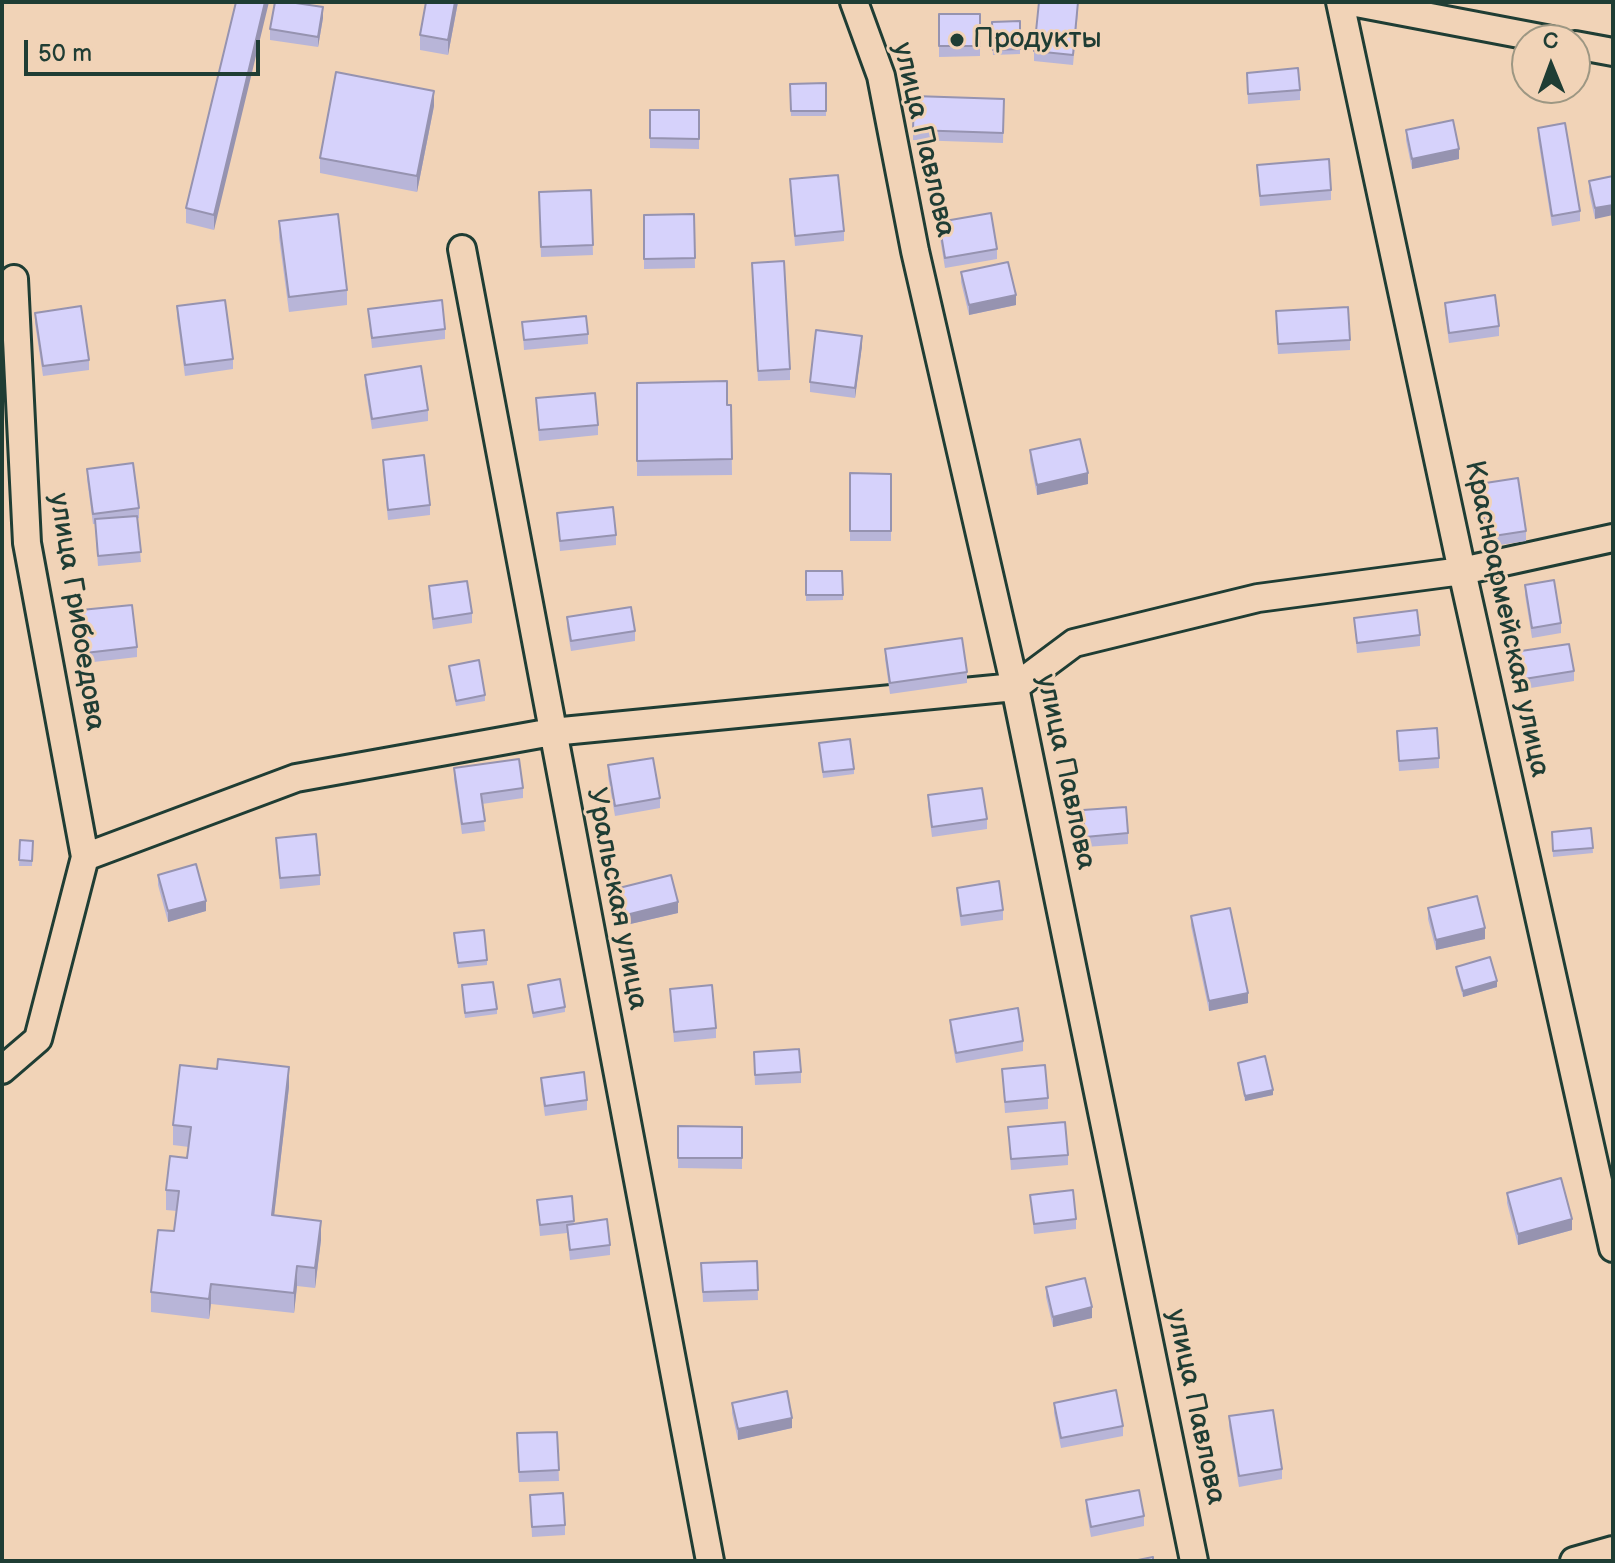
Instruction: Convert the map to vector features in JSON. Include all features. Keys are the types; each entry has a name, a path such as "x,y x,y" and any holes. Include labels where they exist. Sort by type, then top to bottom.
{"street":[{"name":"улица Павлова","path":"854,2 881,76 915,251 1015,687 1194,1561"},
{"name":"Красноармейская улица","path":"1340,2 1462,571 1613,1248"},
{"path":"1351,2 1511,32"},
{"path":"1591,48 1613,52"},
{"name":"Уральская улица","path":"462,249 710,1561"},
{"name":"улица Грибоедова","path":"14,279 27,543 85,857"},
{"path":"2,1070 38,1039 85,857 296,778 552,732 1015,687 1074,643 1258,598 1462,571 1613,538"},
{"path":"1574,1561 1613,1550"}],"building":[{"path":"236,2 265,2 214,215 186,208"},
{"path":"275,2 323,7 318,37 270,29"},
{"path":"426,2 455,2 448,40 420,35"},
{"path":"1039,2 1078,2 1073,55 1034,51"},
{"path":"939,14 980,14 980,46 939,46"},
{"path":"1020,21 1020,49 993,50 992,22"},
{"path":"1298,68 1300,90 1248,94 1247,73"},
{"path":"336,72 434,91 417,176 320,158"},
{"path":"826,83 826,111 791,111 790,84"},
{"path":"914,96 1004,99 1003,133 913,130"},
{"path":"650,110 699,110 699,139 650,138"},
{"path":"1453,120 1459,149 1412,159 1406,130"},
{"path":"1565,123 1580,211 1552,216 1538,128"},
{"path":"1329,159 1331,190 1260,196 1257,165"},
{"path":"838,175 844,231 795,236 790,179"},
{"path":"1613,176 1613,205 1595,208 1589,181"},
{"path":"591,190 593,245 541,247 539,192"},
{"path":"991,213 997,249 945,258 939,222"},
{"path":"338,214 347,290 289,297 279,221"},
{"path":"694,214 695,258 644,259 644,215"},
{"path":"784,261 790,369 758,371 752,263"},
{"path":"1008,262 1016,295 969,305 961,272"},
{"path":"1495,295 1499,326 1449,333 1445,303"},
{"path":"225,300 233,359 185,365 177,306"},
{"path":"442,300 445,329 372,338 368,309"},
{"path":"81,306 89,360 43,366 35,313"},
{"path":"1348,307 1350,340 1278,344 1276,311"},
{"path":"586,316 588,334 524,340 522,322"},
{"path":"816,330 862,336 855,388 810,382"},
{"path":"421,366 428,410 372,419 365,375"},
{"path":"727,381 727,405 731,405 732,459 637,461 637,383"},
{"path":"595,393 598,425 539,430 536,398"},
{"path":"1080,439 1088,473 1037,485 1030,450"},
{"path":"424,455 430,505 388,510 383,460"},
{"path":"133,463 139,508 93,514 87,469"},
{"path":"850,473 891,474 891,531 850,531"},
{"path":"1518,478 1526,531 1487,537 1479,484"},
{"path":"613,507 616,535 560,541 557,513"},
{"path":"137,516 141,552 98,556 95,519"},
{"path":"806,571 842,571 843,595 806,595"},
{"path":"1554,580 1561,623 1532,628 1525,585"},
{"path":"467,581 472,613 433,619 429,586"},
{"path":"132,605 137,647 85,653 81,610"},
{"path":"631,607 635,631 571,641 567,617"},
{"path":"1417,610 1420,635 1357,643 1354,618"},
{"path":"962,638 967,672 890,683 885,649"},
{"path":"1569,644 1574,671 1518,680 1514,652"},
{"path":"479,660 485,695 456,701 449,666"},
{"path":"1437,728 1439,758 1399,761 1397,731"},
{"path":"850,739 854,769 823,772 819,743"},
{"path":"653,758 660,798 615,806 608,765"},
{"path":"519,759 523,788 481,794 485,821 462,824 454,768"},
{"path":"982,788 987,819 932,827 928,795"},
{"path":"1126,807 1128,833 1085,837 1083,810"},
{"path":"1591,828 1593,848 1553,851 1552,832"},
{"path":"316,834 320,875 280,878 276,838"},
{"path":"20,840 33,841 32,861 19,860"},
{"path":"196,864 206,901 168,911 158,875"},
{"path":"671,875 678,902 626,915 619,888"},
{"path":"999,881 1003,910 961,916 957,888"},
{"path":"1477,896 1485,928 1436,940 1428,908"},
{"path":"1230,908 1248,993 1209,1001 1191,916"},
{"path":"484,930 487,960 458,963 454,933"},
{"path":"1490,957 1497,981 1463,991 1456,967"},
{"path":"560,979 565,1007 533,1013 528,985"},
{"path":"493,982 497,1009 465,1013 462,985"},
{"path":"712,985 716,1028 674,1032 670,989"},
{"path":"1018,1008 1023,1041 956,1053 950,1020"},
{"path":"799,1049 801,1072 755,1075 754,1052"},
{"path":"1265,1056 1273,1090 1245,1096 1238,1063"},
{"path":"218,1059 289,1067 272,1215 321,1221 315,1268 297,1266 294,1293 211,1284 209,1299 151,1292 158,1230 174,1231 179,1191 166,1190 170,1156 187,1158 191,1127 173,1125 180,1065 217,1069"},
{"path":"1045,1065 1048,1098 1005,1102 1002,1069"},
{"path":"584,1072 587,1100 545,1106 541,1078"},
{"path":"1065,1122 1068,1155 1011,1159 1008,1127"},
{"path":"678,1126 742,1127 742,1158 678,1158"},
{"path":"1561,1178 1572,1219 1518,1234 1507,1193"},
{"path":"1073,1190 1076,1219 1034,1224 1030,1195"},
{"path":"572,1196 574,1221 540,1225 537,1200"},
{"path":"607,1219 610,1245 570,1250 567,1225"},
{"path":"757,1261 758,1290 703,1292 701,1263"},
{"path":"1085,1278 1092,1307 1053,1317 1046,1287"},
{"path":"1116,1390 1123,1426 1061,1438 1054,1403"},
{"path":"787,1391 792,1418 738,1429 732,1403"},
{"path":"1273,1410 1282,1469 1239,1476 1229,1416"},
{"path":"557,1432 559,1470 519,1472 517,1433"},
{"path":"1139,1490 1144,1516 1091,1527 1086,1500"},
{"path":"563,1493 565,1525 532,1527 530,1495"}],"place":[{"name":"Продукты","path":"957,40"}]}
